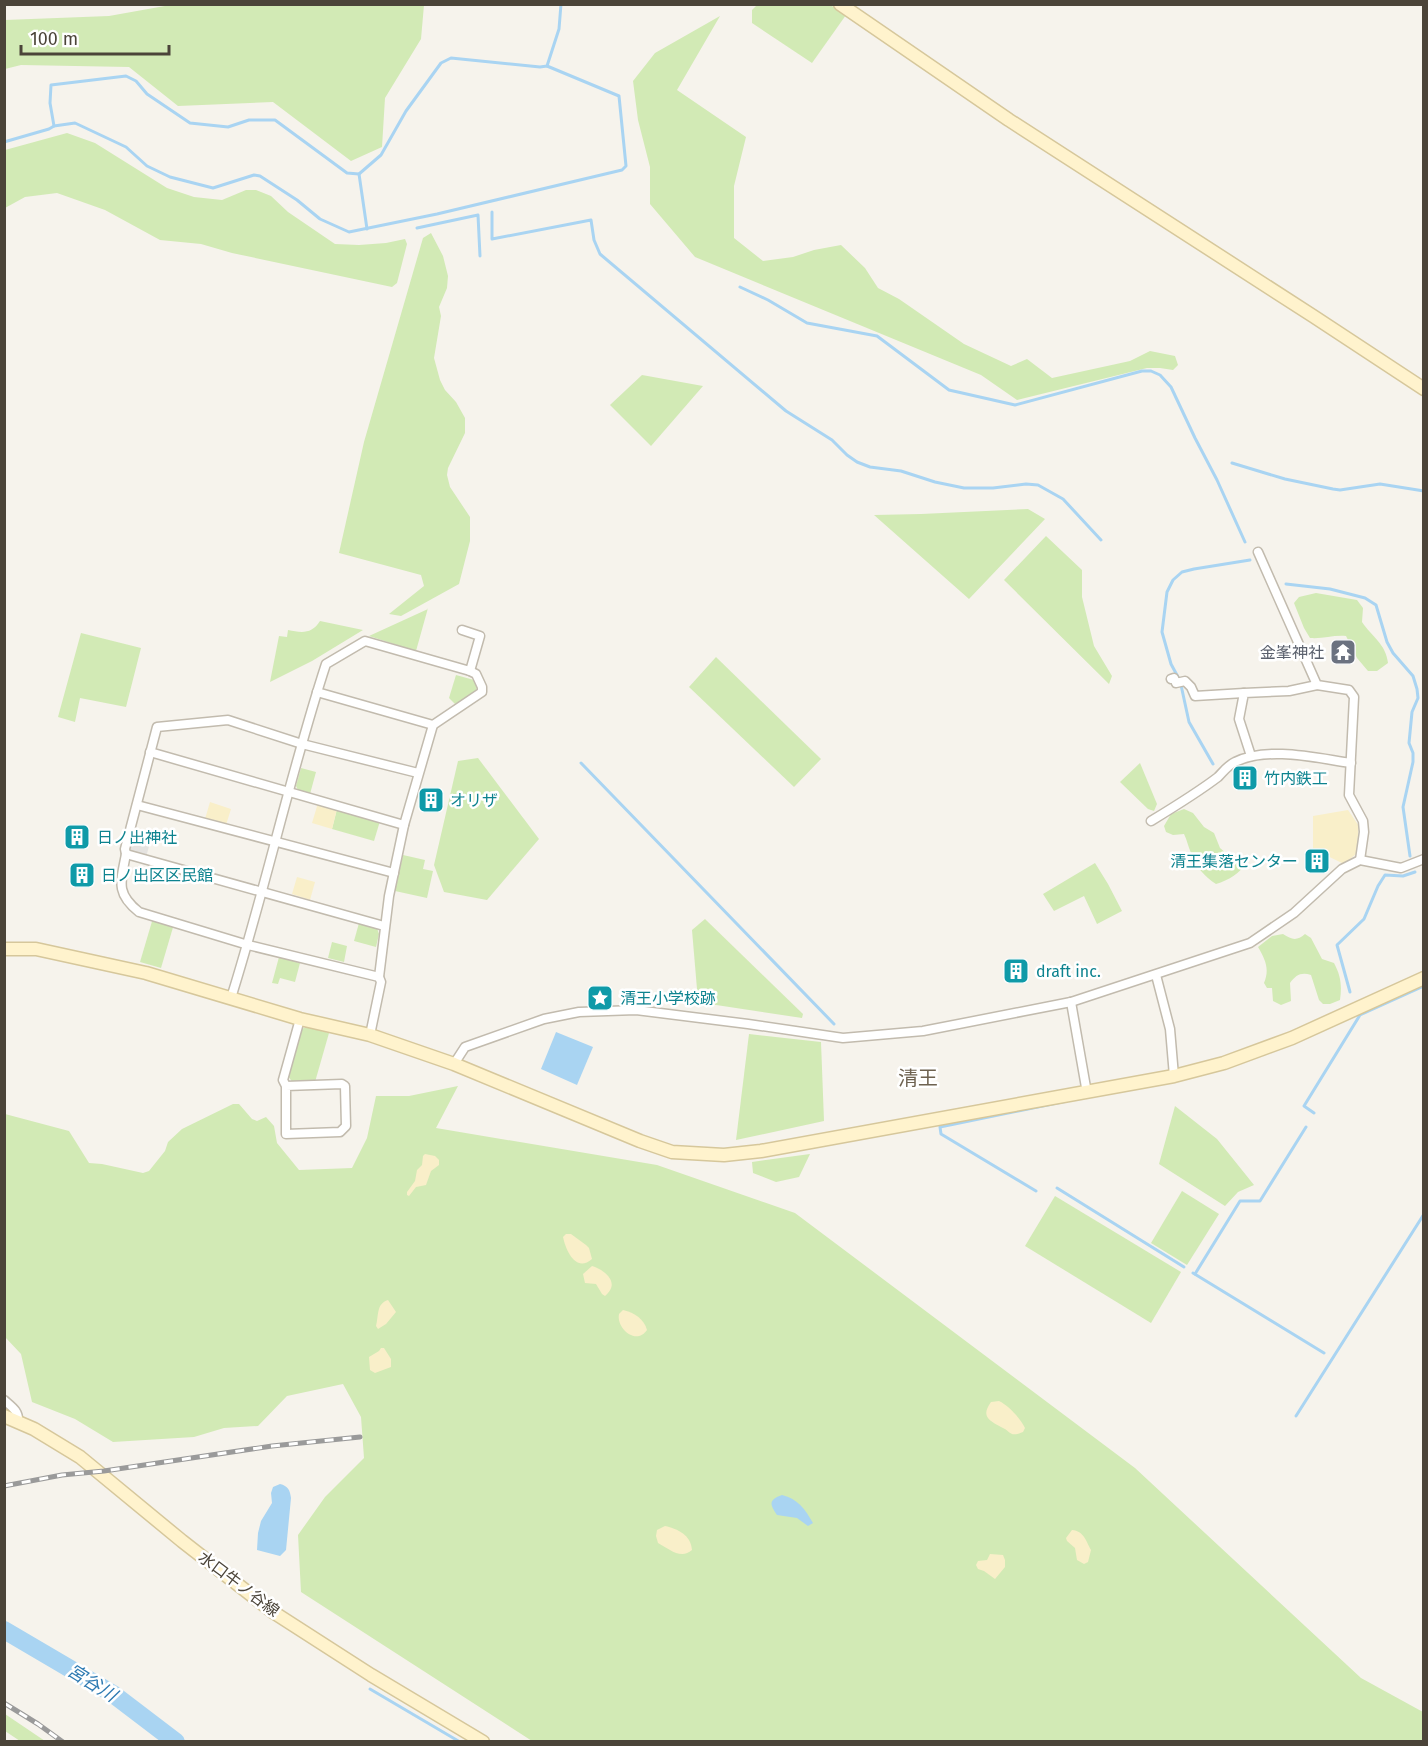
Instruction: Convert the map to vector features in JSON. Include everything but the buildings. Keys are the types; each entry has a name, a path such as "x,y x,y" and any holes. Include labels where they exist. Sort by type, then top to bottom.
{"street":[{"path":"840,4 1008,120 1424,389"},
{"path":"1258,552 1317,685"},
{"path":"462,630 480,636 470,671"},
{"path":"231,998 248,945 326,664 365,641 470,671 476,674 482,687 482,692 432,725 404,825 394,873 384,926 379,977 381,982 370,1035"},
{"path":"1171,679 1174,678 1176,683 1185,681 1195,696 1288,691 1317,685 1349,690 1354,697 1349,795 1363,821 1364,832 1360,860"},
{"path":"317,692 432,725"},
{"path":"1244,693 1239,719 1251,756"},
{"path":"379,977 248,945 140,912 129,904 120,887 125,849 157,727 228,720 302,744 418,773"},
{"path":"150,752 404,825"},
{"path":"1151,821 1219,776 1233,762 1251,756 1292,755 1351,764"},
{"path":"137,805 394,873"},
{"path":"126,854 384,926"},
{"path":"454,1064 465,1047 544,1019 579,1012 636,1010 843,1038 923,1030 1071,1002 1250,944 1294,913 1342,869 1360,860 1401,868 1424,859"},
{"path":"4,949 36,949 146,973 300,1019 370,1035 454,1064 651,1145 672,1152 712,1154 760,1151 1087,1093 1224,1064 1292,1038 1424,978"},
{"path":"1156,975 1170,1029 1174,1076"},
{"path":"1071,1002 1087,1093"},
{"path":"286,1086 342,1084 345,1086 346,1126 340,1132 286,1134 286,1086 283,1080 300,1019"},
{"path":"4,1400 15,1409 19,1416 18,1422"},
{"name":"水口牛ノ谷線","path":"4,1416 34,1429 80,1457 273,1612 483,1742"}],"green space":[{"path":"176,4 424,5 421,39 385,98 382,147 351,161 273,102 178,106 129,67 21,65 5,69 5,20 109,16"},
{"path":"829,4 846,15 812,63 752,23 752,10 757,5"},
{"path":"720,16 677,90 746,137 734,186 734,238 763,261 793,257 841,245 865,268 878,288 899,299 964,344 1011,366 1027,359 1052,378 1130,361 1150,351 1175,356 1178,365 1173,370 1147,368 1017,400 981,375 695,257 650,204 650,167 638,120 633,81 655,53"},
{"path":"67,133 95,143 167,188 194,197 222,200 246,190 256,190 271,196 288,212 335,244 359,245 405,239 407,244 397,283 392,287 232,253 201,244 160,240 105,210 57,193 25,197 5,208 5,150"},
{"path":"431,233 443,256 448,276 447,288 439,307 441,316 434,358 445,390 456,402 465,418 465,433 448,468 447,475 450,487 470,517 470,541 459,584 401,616 389,614 424,586 421,575 339,553 364,442 423,238"},
{"path":"642,375 703,386 651,446 610,405"},
{"path":"1028,509 1045,519 969,599 874,515 921,514"},
{"path":"1046,536 1082,570 1082,597 1094,646 1112,676 1109,684 1004,580"},
{"path":"1316,593 1357,600 1363,608 1362,622 1382,646 1388,663 1377,671 1368,671 1357,658 1346,636 1310,638 1294,603 1299,597"},
{"path":"428,609 416,651 369,636"},
{"path":"320,621 363,630 312,661 270,682 279,636 287,637 288,630 302,632 310,630"},
{"path":"81,633 141,648 126,707 80,698 75,722 58,717"},
{"path":"716,657 821,759 794,787 689,687"},
{"path":"456,675 474,680 477,687 476,692 455,704 449,698"},
{"path":"478,758 539,839 487,900 444,892 434,865 458,761"},
{"path":"1140,763 1157,804 1154,811 1148,809 1120,782"},
{"path":"301,768 316,772 310,794 298,790 296,786"},
{"path":"337,809 380,821 374,841 332,829"},
{"path":"1184,809 1193,813 1204,827 1214,833 1220,848 1227,854 1245,859 1247,862 1237,873 1216,884 1198,867 1184,834 1173,835 1166,832 1164,826 1171,814"},
{"path":"403,855 425,860 423,869 433,871 427,898 395,891"},
{"path":"1095,863 1122,911 1097,924 1084,896 1054,911 1043,894"},
{"path":"153,918 174,924 161,968 140,962"},
{"path":"705,919 803,1014 802,1018 703,1003 697,989 692,930"},
{"path":"359,923 377,928 379,934 376,947 354,941"},
{"path":"1283,934 1294,939 1305,934 1311,938 1322,959 1334,963 1340,981 1340,1000 1323,1004 1319,1000 1311,975 1302,974 1290,983 1291,1001 1281,1005 1273,1001 1272,988 1267,988 1264,983 1267,973 1266,964 1258,947 1272,936"},
{"path":"332,942 347,946 344,962 328,958"},
{"path":"279,957 300,963 295,982 280,978 278,984 272,983"},
{"path":"306,1027 329,1033 315,1082 293,1083 288,1076 302,1029"},
{"path":"749,1034 821,1042 824,1121 736,1140"},
{"path":"458,1086 436,1128 657,1165 795,1213 1135,1468 1361,1678 1423,1712 1423,1741 532,1741 301,1592 298,1535 325,1497 364,1458 361,1417 343,1384 287,1396 258,1426 224,1428 194,1437 113,1442 75,1419 32,1402 21,1354 5,1337 5,1114 69,1131 89,1163 143,1173 149,1171 165,1151 168,1142 182,1129 233,1104 239,1104 252,1119 257,1121 266,1117 274,1126 277,1143 299,1170 352,1168 367,1138 376,1096 409,1096"},
{"path":"1175,1106 1217,1139 1254,1185 1238,1192 1225,1206 1159,1164"},
{"path":"810,1154 799,1177 776,1182 753,1173 752,1162"},
{"path":"1182,1191 1219,1214 1187,1265 1151,1243"},
{"path":"1055,1196 1181,1272 1151,1323 1025,1246"},
{"path":"5,1714 45,1741 20,1741 5,1731"}],"sand":[{"path":"210,802 231,809 226,825 205,819"},
{"path":"318,803 337,809 332,829 312,823"},
{"path":"1348,810 1359,826 1356,854 1344,864 1313,849 1313,816"},
{"path":"297,877 315,882 310,900 292,894"},
{"path":"425,1154 435,1156 439,1160 439,1165 431,1171 426,1185 416,1187 409,1196 407,1192 415,1181 417,1170 422,1165"},
{"path":"571,1234 586,1245 592,1259 581,1263 573,1259 564,1243 563,1237"},
{"path":"592,1266 606,1274 611,1282 610,1291 605,1296 596,1284 585,1283 583,1274"},
{"path":"388,1300 396,1312 386,1324 378,1329 376,1326 381,1304"},
{"path":"623,1310 635,1315 644,1323 647,1330 643,1334 633,1336 624,1329 619,1319 619,1314"},
{"path":"384,1348 391,1359 391,1367 375,1373 370,1370 369,1357"},
{"path":"999,1401 1020,1420 1025,1428 1023,1432 1013,1434 987,1417 991,1402"},
{"path":"665,1526 683,1534 689,1540 692,1550 679,1554 658,1543 657,1530"},
{"path":"1072,1530 1082,1534 1091,1550 1088,1562 1084,1564 1077,1560 1075,1548 1067,1541 1066,1538"},
{"path":"990,1554 1003,1555 1005,1560 1005,1567 995,1579 978,1569 976,1565 978,1561 987,1560"}],"shaded area":[{"path":"135,830 152,836 146,857 133,853 129,847"}],"water":[{"path":"556,1032 593,1047 577,1085 541,1069"},
{"path":"280,1484 288,1489 291,1498 286,1550 280,1556 257,1550 261,1521 272,1503 273,1487"},
{"path":"782,1495 801,1505 813,1523 808,1526 797,1518 777,1515 772,1501"}],"waterway":[{"path":"4,142 54,126 50,103 51,85 126,76 136,81 147,94 190,123 228,127 249,120 275,120 347,173 359,174 381,155 406,111 441,63 451,58 547,66 559,29 561,4"},
{"path":"54,126 75,123 126,147 147,166 170,177 213,188 254,175 260,176 297,200 320,219 349,232 437,214 622,170 626,166 619,96 547,66"},
{"path":"359,174 367,229"},
{"path":"492,212 492,239 591,220 594,240 600,254 786,411 832,440 857,462 964,488 1038,485 1063,499 1101,540"},
{"path":"417,228 478,215 480,256"},
{"path":"740,287 768,300 807,323 877,336 949,390 1015,405 1142,371 1151,371 1160,375 1171,387 1245,542"},
{"path":"1232,463 1285,479 1333,489 1380,484 1424,491"},
{"path":"1178,677 1171,664 1162,632 1167,592 1173,580 1182,572 1250,560"},
{"path":"1286,584 1330,589 1365,598 1376,605 1387,642 1393,653 1413,676 1418,698 1412,712 1409,743 1413,753 1413,762 1403,807 1410,856"},
{"path":"1181,685 1189,722 1213,764"},
{"path":"581,763 834,1024"},
{"path":"1350,992 1337,945 1364,919 1385,875 1403,876 1415,872"},
{"path":"1314,1113 1304,1106 1360,1015 1424,986"},
{"path":"1036,1191 941,1134 940,1127 1067,1101"},
{"path":"1195,1274 1240,1201 1260,1201 1306,1127"},
{"path":"1057,1188 1184,1267"},
{"path":"1296,1416 1424,1214"},
{"path":"1193,1273 1324,1353"},
{"name":"宮谷川","path":"4,1630 113,1694 176,1742"},
{"path":"370,1689 460,1742"}],"railway":[{"path":"4,1486 62,1475 272,1446 360,1437"},
{"path":"4,1703 63,1742"}],"place":[{"name":"金峯神社","path":"1343,652"},
{"name":"竹内鉄工","path":"1245,778"},
{"name":"オリザ","path":"431,800"},
{"name":"日ノ出神社","path":"77,837"},
{"name":"清王集落センター","path":"1317,861"},
{"name":"日ノ出区区民館","path":"82,875"},
{"name":"draft inc.","path":"1016,971"},
{"name":"清王小学校跡","path":"600,998"}],"district":[{"name":"清王","path":"918,1078"}]}
